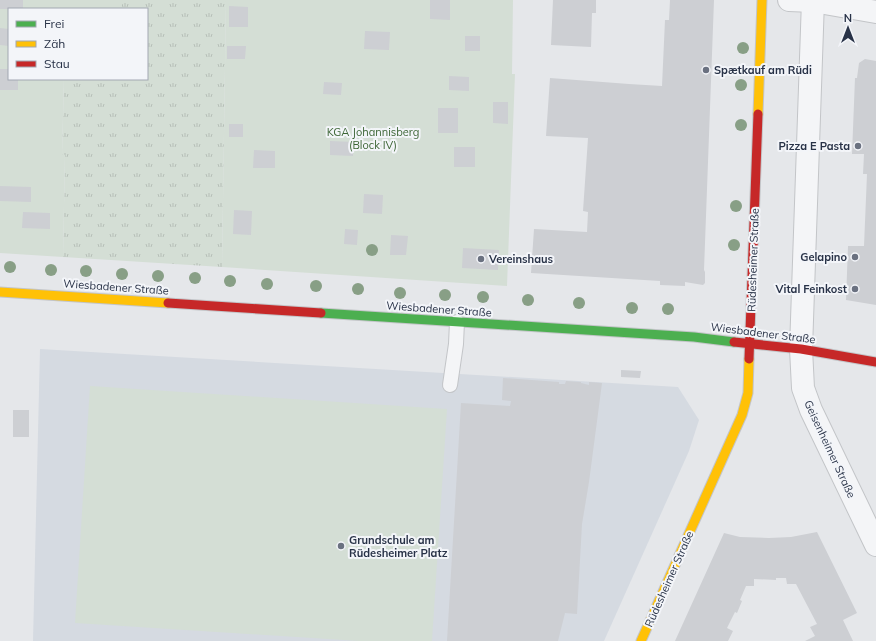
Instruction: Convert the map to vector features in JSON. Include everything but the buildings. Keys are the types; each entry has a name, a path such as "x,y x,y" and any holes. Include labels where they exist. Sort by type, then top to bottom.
{"street":[{"name":"Rüdesheimer Straße","path":"641,641 742,415 749,384 762,0"},
{"path":"788,0 813,0 876,12"},
{"path":"802,349 802,285 813,0"},
{"name":"Wiesbadener Straße","path":"0,292 687,336 802,349 876,362"},
{"name":"Geisenheimer Straße","path":"802,349 803,388 811,410 876,545"}],"lane":[{"path":"450,385 457,322"}],"shaded area":[{"name":"Grundschule am Rüdesheimer Platz","path":"40,349 678,387 699,420 689,451 604,641 33,641"}],"green space":[{"path":"0,0 122,0 122,8 8,8 8,80 64,80 62,154 65,155 63,257 0,253"},
{"path":"122,0 226,0 222,267 63,257 65,155 62,155 64,80 148,80 148,8 122,8"},
{"name":"KGA Johannisberg (Block IV)","path":"226,0 513,0 512,74 515,74 507,286 222,267"},
{"path":"90,386 447,409 432,641 359,641 75,623"}],"traffic: fast":[{"path":"321,313 694,337 734,342"}],"traffic: slow":[{"path":"758,114 762,0"},
{"path":"0,292 168,303"},
{"path":"641,641 742,415 748,393 749,359"}],"traffic: jam":[{"path":"749,359 758,114"},
{"path":"168,303 321,313"},
{"path":"734,342 801,349 876,362"}],"place":[{"name":"Spætkauf am Rüdi","path":"706,70"},
{"name":"Pizza E Pasta","path":"858,146"},
{"name":"Gelapino","path":"855,257"},
{"name":"Vereinshaus","path":"481,259"},
{"name":"Vital Feinkost","path":"855,289"},
{"name":"Grundschule am Rüdesheimer Platz","path":"341,546"}]}
